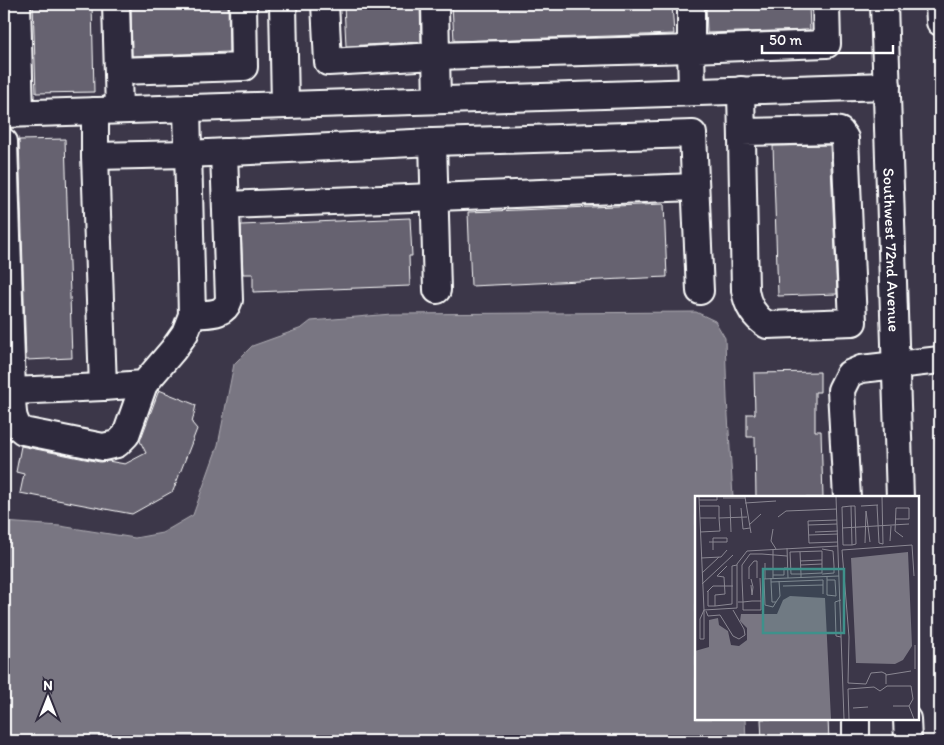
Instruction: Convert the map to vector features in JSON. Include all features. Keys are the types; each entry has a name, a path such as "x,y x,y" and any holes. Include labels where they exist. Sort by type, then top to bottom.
{"street":[{"path":"17,4 11,113 4,141 13,418 23,431 103,447 117,444 126,435 144,384 174,350 185,333 192,314 187,108"},
{"path":"103,386 95,156 118,71 116,4"},
{"path":"118,71 244,67 243,4"},
{"path":"282,4 285,105"},
{"path":"325,4 328,62 436,56 827,44 826,4"},
{"path":"435,4 437,100"},
{"path":"691,4 690,49 692,92"},
{"name":"Southwest 72nd Avenue","path":"884,4 900,496"},
{"path":"939,4 940,22"},
{"path":"11,113 887,86"},
{"path":"741,90 745,290 751,309 760,321 767,325 853,322 844,134 836,130 742,132"},
{"path":"638,93 638,136"},
{"path":"485,98 487,141"},
{"path":"95,156 188,154 433,142 693,134 700,291"},
{"path":"433,142 437,290"},
{"path":"192,314 221,312 227,307 229,300 224,152"},
{"path":"226,205 695,188"},
{"path":"846,496 841,390 849,374 861,369 940,360"},
{"path":"12,391 144,384"},
{"path":"856,720 856,741"},
{"path":"908,720 908,741"}],"shaded area":[{"path":"696,312 715,321 725,338 733,496 695,496 695,720 745,720 746,741 4,741 4,522 60,526 135,538 162,533 193,515 218,445 234,364 252,346 302,328 311,321 391,314"}],"building":[{"path":"33,4 92,4 94,92 36,93"},
{"path":"228,4 229,52 132,56 131,5"},
{"path":"344,4 420,4 421,42 346,46"},
{"path":"452,4 672,4 674,34 454,41"},
{"path":"706,4 809,4 810,30 707,33"},
{"path":"65,139 72,358 26,360 19,140"},
{"path":"830,145 837,294 778,296 773,146"},
{"path":"664,204 667,277 471,286 468,212"},
{"path":"410,218 412,256 409,256 410,286 253,292 253,274 243,274 241,225"},
{"path":"820,372 820,392 815,392 815,431 821,431 823,496 756,496 755,437 747,437 747,414 755,414 754,373"},
{"path":"159,390 196,405 192,423 197,429 173,491 132,514 20,493 24,474 16,472 21,446 100,462 108,461 125,464 146,453 140,441"},
{"path":"761,720 828,720 829,741 762,741"}]}
